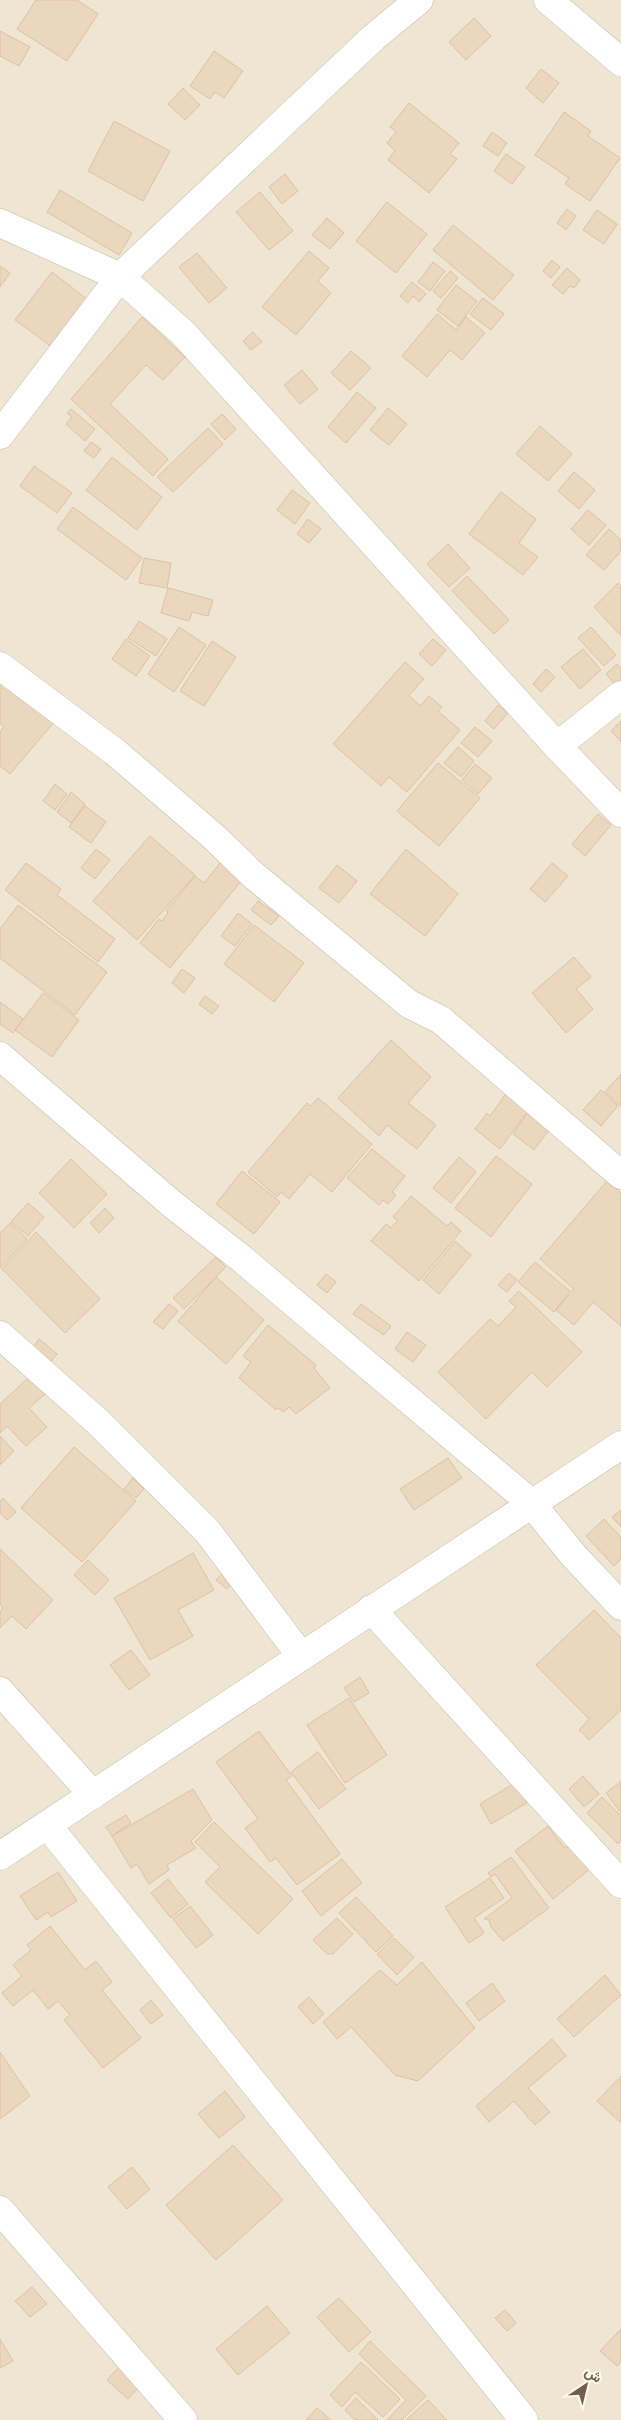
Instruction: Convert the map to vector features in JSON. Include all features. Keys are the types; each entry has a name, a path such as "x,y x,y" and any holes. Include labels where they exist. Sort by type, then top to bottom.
{"street":[{"path":"0,434 120,277 374,37 419,0"},
{"path":"548,0 621,62"},
{"path":"0,223 120,277 183,333 557,746 621,813"},
{"path":"0,666 114,752 214,837 272,891 409,1004 441,1020 621,1176"},
{"path":"557,746 621,695"},
{"path":"0,1056 172,1204 242,1259 531,1503 574,1556 621,1606"},
{"path":"0,1335 98,1422 208,1532 301,1656"},
{"path":"0,1856 621,1445"},
{"path":"371,1609 621,1884"},
{"path":"0,1691 93,1795"},
{"path":"48,1826 524,2420"},
{"path":"0,2210 183,2420"}],"shaded area":[{"path":"0,0 621,0 621,2420 0,2420"}],"building":[{"path":"36,0 77,0 98,14 67,61 17,29"},
{"path":"474,18 491,36 466,60 449,42"},
{"path":"0,31 30,47 19,66 0,56"},
{"path":"214,51 243,71 224,98 215,92 210,99 190,86"},
{"path":"541,69 559,83 543,103 526,88"},
{"path":"183,88 200,105 185,120 168,104"},
{"path":"409,103 459,143 450,154 457,159 429,193 388,160 395,151 387,143 396,132 390,127"},
{"path":"564,112 591,131 588,136 620,158 590,201 565,184 569,178 535,155"},
{"path":"114,121 170,151 143,201 88,171"},
{"path":"492,132 507,143 498,156 483,146"},
{"path":"506,154 525,167 512,184 494,171"},
{"path":"285,174 298,191 282,204 269,187"},
{"path":"60,190 132,233 119,255 47,212"},
{"path":"260,192 293,231 269,250 236,212"},
{"path":"387,202 427,234 396,273 356,241"},
{"path":"567,209 576,216 566,230 557,223"},
{"path":"597,210 617,224 604,244 583,230"},
{"path":"327,218 344,233 330,249 312,235"},
{"path":"453,225 514,275 493,300 433,250"},
{"path":"309,251 329,268 318,281 331,293 296,335 262,307"},
{"path":"197,253 227,288 209,303 179,267"},
{"path":"552,260 560,267 551,278 543,271"},
{"path":"433,262 445,271 430,291 418,282"},
{"path":"0,266 10,273 0,287"},
{"path":"567,268 580,280 574,288 570,286 563,294 552,285"},
{"path":"450,271 458,278 441,298 433,291"},
{"path":"52,272 88,300 52,347 15,320"},
{"path":"412,282 426,294 419,302 413,296 408,303 400,296"},
{"path":"456,285 477,301 458,326 437,310"},
{"path":"483,298 504,314 491,330 470,314"},
{"path":"437,314 456,330 466,317 485,333 462,360 450,350 427,377 402,356"},
{"path":"142,317 185,357 163,380 146,365 110,404 168,459 153,476 71,399"},
{"path":"253,332 262,342 251,350 243,341"},
{"path":"351,351 371,368 350,390 331,373"},
{"path":"302,370 318,389 300,404 284,385"},
{"path":"357,392 376,408 346,443 328,427"},
{"path":"388,408 407,424 389,445 370,430"},
{"path":"71,409 95,429 85,441 66,424 72,417 67,413"},
{"path":"222,414 236,429 225,440 211,424"},
{"path":"540,426 572,454 548,481 516,454"},
{"path":"208,428 223,444 173,492 157,477"},
{"path":"91,442 101,449 94,458 84,451"},
{"path":"112,457 162,497 137,530 86,490"},
{"path":"34,466 72,493 57,513 20,486"},
{"path":"574,472 595,490 579,509 558,491"},
{"path":"292,490 310,503 295,524 277,510"},
{"path":"501,492 536,519 519,543 538,557 523,575 469,534"},
{"path":"73,507 142,558 126,580 57,529"},
{"path":"588,510 606,525 589,545 571,529"},
{"path":"308,519 321,529 309,543 297,534"},
{"path":"609,529 621,540 621,551 604,570 586,555"},
{"path":"448,544 470,568 449,587 427,564"},
{"path":"144,558 171,563 167,588 139,583"},
{"path":"467,576 509,620 494,634 452,591"},
{"path":"618,583 621,587 621,636 594,607"},
{"path":"168,588 213,600 208,616 192,612 189,621 161,613"},
{"path":"139,621 167,639 156,656 128,638"},
{"path":"179,627 206,645 174,692 148,674"},
{"path":"591,627 616,655 604,666 578,638"},
{"path":"126,639 150,656 136,676 112,659"},
{"path":"433,639 446,650 432,666 419,654"},
{"path":"212,641 236,657 204,706 180,691"},
{"path":"583,649 601,670 580,689 561,667"},
{"path":"405,662 424,679 409,695 420,706 429,696 442,707 438,711 460,730 407,792 389,777 381,786 333,744"},
{"path":"617,664 621,668 621,682 616,686 606,674"},
{"path":"546,669 555,677 541,692 533,684"},
{"path":"0,676 55,721 10,774 0,766 0,731 4,727 0,723"},
{"path":"498,705 508,713 494,729 485,721"},
{"path":"621,721 621,742 611,731"},
{"path":"475,727 492,741 478,757 461,743"},
{"path":"458,747 474,761 461,777 444,763"},
{"path":"438,763 480,798 439,846 397,811"},
{"path":"475,764 492,778 478,794 462,780"},
{"path":"55,784 67,794 55,810 43,801"},
{"path":"71,792 85,804 71,823 57,812"},
{"path":"85,806 106,822 91,843 69,827"},
{"path":"598,814 611,825 585,856 572,844"},
{"path":"150,836 195,875 137,940 93,901"},
{"path":"96,849 110,860 95,879 81,868"},
{"path":"406,849 458,894 425,936 370,894"},
{"path":"221,862 242,880 170,968 140,943 159,919 162,921 168,913 166,911 195,876 204,883"},
{"path":"26,863 61,889 57,895 115,939 98,962 5,890"},
{"path":"552,863 568,876 545,902 530,889"},
{"path":"337,865 357,881 339,903 319,888"},
{"path":"258,901 279,916 271,925 251,910"},
{"path":"18,905 107,972 75,1015 0,958 0,929"},
{"path":"238,913 252,924 235,946 221,936"},
{"path":"254,925 304,963 274,1002 224,964"},
{"path":"574,957 591,977 576,989 593,1009 566,1033 532,993"},
{"path":"182,969 195,978 184,993 172,983"},
{"path":"43,993 79,1020 52,1057 15,1030"},
{"path":"205,996 219,1006 212,1014 199,1004"},
{"path":"0,1002 23,1019 13,1033 0,1024"},
{"path":"391,1040 431,1077 408,1103 436,1125 417,1149 387,1125 379,1136 338,1098"},
{"path":"621,1074 621,1107 605,1092"},
{"path":"601,1090 618,1106 601,1126 583,1110"},
{"path":"508,1091 530,1108 500,1149 475,1129 487,1113 490,1116"},
{"path":"318,1098 372,1144 332,1192 310,1174 289,1199 281,1192 277,1197 248,1172 307,1103 311,1106"},
{"path":"531,1108 553,1125 534,1150 513,1134"},
{"path":"372,1149 405,1176 392,1192 396,1195 388,1204 383,1200 379,1205 347,1178"},
{"path":"496,1156 532,1184 491,1237 455,1208"},
{"path":"459,1157 476,1172 451,1203 433,1188"},
{"path":"71,1159 107,1194 74,1228 39,1193"},
{"path":"242,1171 280,1202 254,1234 216,1204"},
{"path":"607,1181 621,1193 621,1326 593,1302 574,1325 556,1310 574,1289 540,1259"},
{"path":"411,1196 447,1226 451,1222 461,1231 419,1281 371,1241 386,1224 391,1228 398,1220 393,1217"},
{"path":"28,1203 44,1217 28,1236 11,1222"},
{"path":"105,1208 114,1218 99,1233 90,1223"},
{"path":"10,1223 27,1239 0,1268 0,1233"},
{"path":"36,1232 100,1299 65,1333 2,1269"},
{"path":"455,1241 471,1255 439,1294 423,1280"},
{"path":"216,1257 226,1267 184,1309 173,1298"},
{"path":"535,1262 570,1291 554,1312 518,1282"},
{"path":"509,1273 517,1280 507,1292 498,1285"},
{"path":"326,1274 336,1282 327,1293 317,1285"},
{"path":"216,1277 264,1320 226,1364 178,1321"},
{"path":"519,1291 582,1352 547,1387 532,1372 486,1419 438,1372 490,1319 498,1326 516,1307 509,1301"},
{"path":"169,1304 178,1311 163,1329 153,1322"},
{"path":"361,1304 391,1326 384,1335 353,1314"},
{"path":"268,1325 316,1365 314,1368 330,1388 296,1414 289,1407 284,1412 278,1408 276,1410 239,1378 251,1362 243,1356"},
{"path":"407,1332 426,1345 413,1362 395,1349"},
{"path":"39,1339 57,1354 48,1365 31,1350"},
{"path":"29,1377 45,1394 29,1408 47,1427 26,1446 7,1426 0,1433 0,1404"},
{"path":"0,1436 14,1451 0,1465"},
{"path":"74,1447 136,1501 82,1562 21,1508"},
{"path":"448,1458 462,1478 414,1510 400,1489"},
{"path":"133,1478 144,1489 136,1498 124,1489"},
{"path":"3,1498 16,1512 7,1520 0,1513 0,1501"},
{"path":"621,1510 621,1527 612,1517"},
{"path":"604,1519 621,1537 621,1559 614,1566 586,1536"},
{"path":"0,1549 53,1600 26,1629 12,1616 0,1628 0,1611 3,1608 0,1605"},
{"path":"193,1553 214,1590 178,1610 193,1636 150,1660 114,1598"},
{"path":"88,1560 109,1580 95,1595 74,1575"},
{"path":"222,1574 232,1583 227,1589 216,1580"},
{"path":"594,1610 621,1638 621,1710 589,1740 579,1730 589,1719 536,1665"},
{"path":"131,1650 150,1675 129,1690 110,1665"},
{"path":"360,1677 369,1693 354,1702 344,1688"},
{"path":"349,1698 387,1755 345,1783 307,1725"},
{"path":"259,1731 292,1776 286,1780 340,1854 297,1885 276,1858 270,1862 245,1828 258,1819 216,1762"},
{"path":"318,1752 346,1789 319,1809 291,1772"},
{"path":"583,1776 599,1794 584,1807 569,1789"},
{"path":"621,1781 621,1813 606,1793"},
{"path":"515,1783 527,1803 491,1824 480,1804"},
{"path":"193,1789 212,1820 191,1841 196,1848 167,1865 169,1870 149,1884 137,1864 131,1868 112,1836"},
{"path":"602,1797 621,1816 621,1840 618,1844 587,1813"},
{"path":"126,1815 131,1823 112,1836 106,1827"},
{"path":"214,1822 293,1899 258,1934 205,1882 220,1867 195,1842"},
{"path":"548,1826 564,1847 574,1847 591,1868 553,1899 515,1851"},
{"path":"511,1857 549,1908 503,1941 491,1927 489,1920 484,1919 512,1898 495,1874 491,1877 488,1873"},
{"path":"342,1859 362,1883 321,1916 302,1891"},
{"path":"58,1872 77,1901 51,1917 48,1912 36,1920 20,1896"},
{"path":"490,1878 504,1898 474,1918 484,1933 469,1943 445,1907"},
{"path":"168,1879 188,1904 171,1918 151,1893"},
{"path":"356,1897 393,1936 376,1952 339,1913"},
{"path":"190,1906 213,1935 196,1948 173,1919"},
{"path":"337,1918 353,1934 333,1954 327,1954 313,1940"},
{"path":"50,1926 85,1970 96,1961 112,1982 102,1990 141,2038 103,2068 64,2020 70,2015 58,2001 48,2009 33,1990 13,2006 2,1993 22,1976 13,1965 31,1950 27,1945"},
{"path":"394,1938 414,1957 397,1975 377,1954"},
{"path":"422,1962 475,2028 418,2081 395,2075 351,2027 337,2039 323,2022 380,1970 397,1985"},
{"path":"605,1975 621,1995 574,2037 557,2019"},
{"path":"492,1983 505,2001 479,2021 466,2003"},
{"path":"309,1997 324,2014 313,2024 298,2007"},
{"path":"151,2000 163,2015 151,2024 140,2010"},
{"path":"552,2039 566,2056 528,2088 550,2112 535,2125 514,2101 489,2122 476,2106"},
{"path":"0,2052 30,2096 0,2119"},
{"path":"621,2076 621,2123 597,2101"},
{"path":"225,2091 245,2117 219,2138 198,2114"},
{"path":"233,2145 283,2200 216,2260 166,2205"},
{"path":"132,2167 150,2189 127,2209 108,2187"},
{"path":"32,2287 47,2304 30,2317 15,2301"},
{"path":"339,2298 371,2332 349,2352 317,2317"},
{"path":"267,2306 290,2333 238,2375 216,2349"},
{"path":"505,2310 516,2323 507,2331 495,2318"},
{"path":"621,2329 621,2362 617,2366 600,2351"},
{"path":"0,2339 13,2361 0,2368"},
{"path":"370,2341 426,2396 402,2420 387,2420 406,2400 359,2354"},
{"path":"361,2362 400,2399 383,2417 355,2392 342,2407 330,2395"},
{"path":"123,2363 143,2382 128,2399 107,2380"},
{"path":"356,2398 378,2420 355,2420 345,2410"},
{"path":"428,2400 447,2420 406,2420"},
{"path":"317,2408 331,2420 306,2420"}]}
